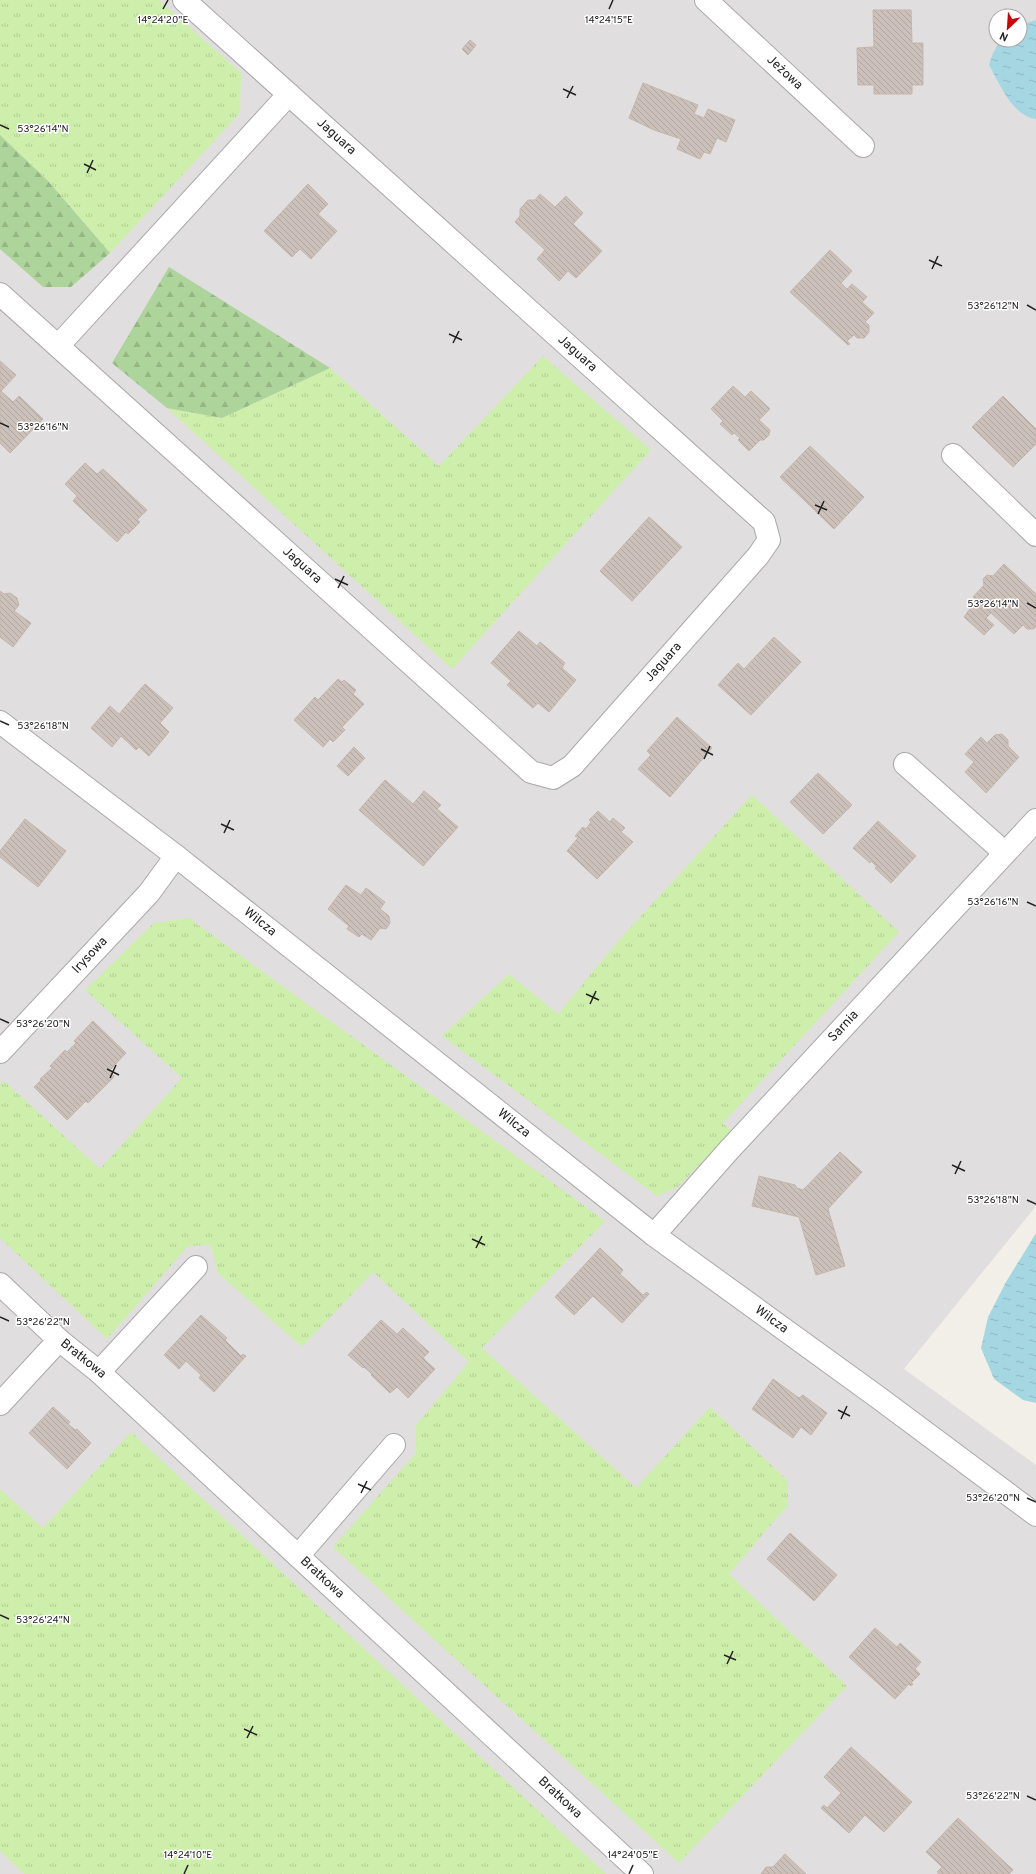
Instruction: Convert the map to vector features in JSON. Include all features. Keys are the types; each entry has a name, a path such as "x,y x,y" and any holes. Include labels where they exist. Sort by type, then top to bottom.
{"street":[{"name":"Jaguara","path":"0,294 531,772 553,778 572,766 758,556 769,540 764,522 184,0"},
{"name":"Jeżowa","path":"706,0 863,146"},
{"path":"58,346 289,94"},
{"path":"953,455 1036,535"},
{"name":"Wilcza","path":"0,722 176,856 654,1236 879,1398 1036,1515"},
{"path":"905,764 1005,853"},
{"name":"Sarnia","path":"654,1236 729,1150 1036,820"},
{"name":"Irysowa","path":"0,1052 150,893 176,856"},
{"path":"99,1372 196,1267"},
{"name":"Bratkowa","path":"0,1284 59,1340 99,1372 642,1874"},
{"path":"0,1404 59,1340"},
{"path":"298,1556 394,1445"}],"shaded area":[{"path":"0,0 1036,0 1036,1206 904,1369 1036,1465 1036,1874 0,1874"}],"green space":[{"path":"0,0 159,0 241,73 240,113 110,253 48,181 0,135"},
{"path":"0,135 48,181 110,253 71,287 43,287 0,249"},
{"path":"169,267 330,368 222,418 167,408 112,363"},
{"path":"543,356 651,450 452,669 167,408 222,418 330,368 439,466"},
{"path":"752,795 899,932 723,1123 731,1131 678,1187 657,1196 442,1036 509,974 558,1014 619,940"},
{"path":"189,918 605,1221 482,1348 636,1488 710,1407 788,1481 788,1505 729,1574 847,1686 679,1863 333,1547 416,1453 416,1425 469,1362 373,1272 302,1347 217,1272 211,1245 188,1246 107,1339 0,1238 0,1085 4,1081 100,1169 182,1078 85,990 154,923"},
{"path":"131,1432 606,1874 24,1874 0,1851 0,1489 43,1528"}],"water":[{"path":"1036,20 1036,119 1028,117 1013,106 1002,90 989,65 996,48 1028,48 1028,22"},
{"path":"1036,1233 1036,1403 1023,1400 994,1379 981,1348 988,1317 1006,1282"}],"building":[{"path":"873,10 911,10 912,43 923,43 923,85 912,85 912,94 874,94 874,85 858,85 857,48 874,47"},
{"path":"470,40 476,45 468,55 462,49"},
{"path":"643,83 698,105 694,114 704,118 708,109 735,120 726,142 717,138 710,154 704,152 700,159 677,149 681,139 654,130 629,118"},
{"path":"308,184 328,204 318,214 337,231 311,259 300,249 292,257 264,231"},
{"path":"540,194 555,207 566,196 583,213 573,224 602,251 576,278 568,271 559,281 537,259 545,250 515,222 520,216 520,209 528,200 535,200"},
{"path":"830,250 852,271 841,283 847,289 852,284 867,297 862,302 874,313 865,322 869,325 869,332 864,338 857,338 854,335 847,341 850,344 848,345 790,292"},
{"path":"0,361 16,375 1,391 13,402 19,396 43,419 10,453 0,443"},
{"path":"733,386 745,397 751,391 770,409 759,420 770,430 769,435 764,440 760,440 749,451 738,440 740,438 734,433 732,435 720,424 723,421 711,409"},
{"path":"1003,396 1036,429 1036,444 1013,467 972,427"},
{"path":"810,446 864,497 834,529 780,477"},
{"path":"85,463 97,474 103,469 147,510 137,520 140,522 128,534 126,532 117,542 73,501 77,496 65,484"},
{"path":"649,517 682,547 632,601 600,571"},
{"path":"1004,564 1036,594 1036,626 1034,629 1027,629 1023,625 1014,634 991,613 985,619 972,606 977,600 973,597 984,585 983,579 987,575 993,576"},
{"path":"0,591 4,594 10,593 17,598 19,605 14,611 31,623 13,647 0,637"},
{"path":"972,606 994,625 984,635 964,617"},
{"path":"519,631 537,646 540,642 565,663 562,668 576,680 549,712 538,703 533,708 507,685 511,681 491,663"},
{"path":"774,637 801,662 751,715 718,685 738,663 744,669"},
{"path":"338,679 342,682 344,680 356,690 353,694 364,704 342,727 345,730 333,742 330,739 323,747 294,720 315,697 318,700"},
{"path":"145,684 173,708 160,723 169,732 149,756 139,747 136,750 121,736 112,747 91,728 110,706 119,714"},
{"path":"677,717 712,748 670,797 638,769 651,755 647,751"},
{"path":"1002,734 1008,740 1008,746 1019,757 986,793 965,772 974,762 965,754 981,737 987,743 995,735"},
{"path":"354,747 365,758 348,776 337,766"},
{"path":"818,773 852,805 823,834 790,802"},
{"path":"385,780 413,804 424,791 441,805 437,809 458,827 423,866 359,810"},
{"path":"598,811 610,822 613,818 625,828 621,832 633,842 597,879 567,851 578,838 575,836 583,827 586,829 591,822 589,820"},
{"path":"25,819 66,851 38,887 0,857 0,851"},
{"path":"878,821 916,856 891,883 875,868 877,867 871,861 870,863 853,848"},
{"path":"346,885 361,895 366,888 385,902 380,909 389,916 390,923 386,929 380,928 371,940 362,934 359,937 347,929 349,926 328,909"},
{"path":"93,1021 126,1053 109,1071 114,1076 113,1078 88,1103 81,1096 69,1108 40,1079 52,1068 50,1066 65,1050 67,1052 76,1043 74,1041"},
{"path":"41,1080 69,1108 81,1096 86,1101 67,1120 34,1087"},
{"path":"840,1152 862,1172 828,1209 845,1266 816,1275 799,1217 752,1206 759,1176 795,1185 797,1188 803,1190"},
{"path":"600,1248 623,1270 620,1274 643,1295 647,1292 649,1294 622,1323 593,1296 574,1315 555,1297"},
{"path":"201,1315 227,1338 225,1340 241,1356 243,1354 246,1356 214,1392 199,1378 201,1375 186,1361 179,1369 164,1355"},
{"path":"381,1320 397,1334 403,1328 429,1352 423,1358 435,1369 408,1398 397,1387 390,1393 371,1375 372,1374 348,1355"},
{"path":"773,1379 799,1398 803,1395 827,1413 811,1435 801,1427 793,1438 752,1409"},
{"path":"53,1407 70,1422 68,1424 75,1430 77,1429 91,1443 67,1469 29,1433"},
{"path":"790,1533 837,1575 814,1601 767,1559"},
{"path":"875,1628 897,1647 900,1643 921,1662 915,1669 920,1674 911,1683 913,1684 911,1686 909,1684 895,1699 849,1657"},
{"path":"851,1747 912,1802 884,1832 865,1815 849,1833 821,1808 824,1805 827,1808 841,1793 824,1777"},
{"path":"958,1818 1013,1870 1009,1874 940,1874 937,1872 942,1867 926,1852"},
{"path":"785,1854 806,1874 761,1874 766,1867 773,1867"}]}
